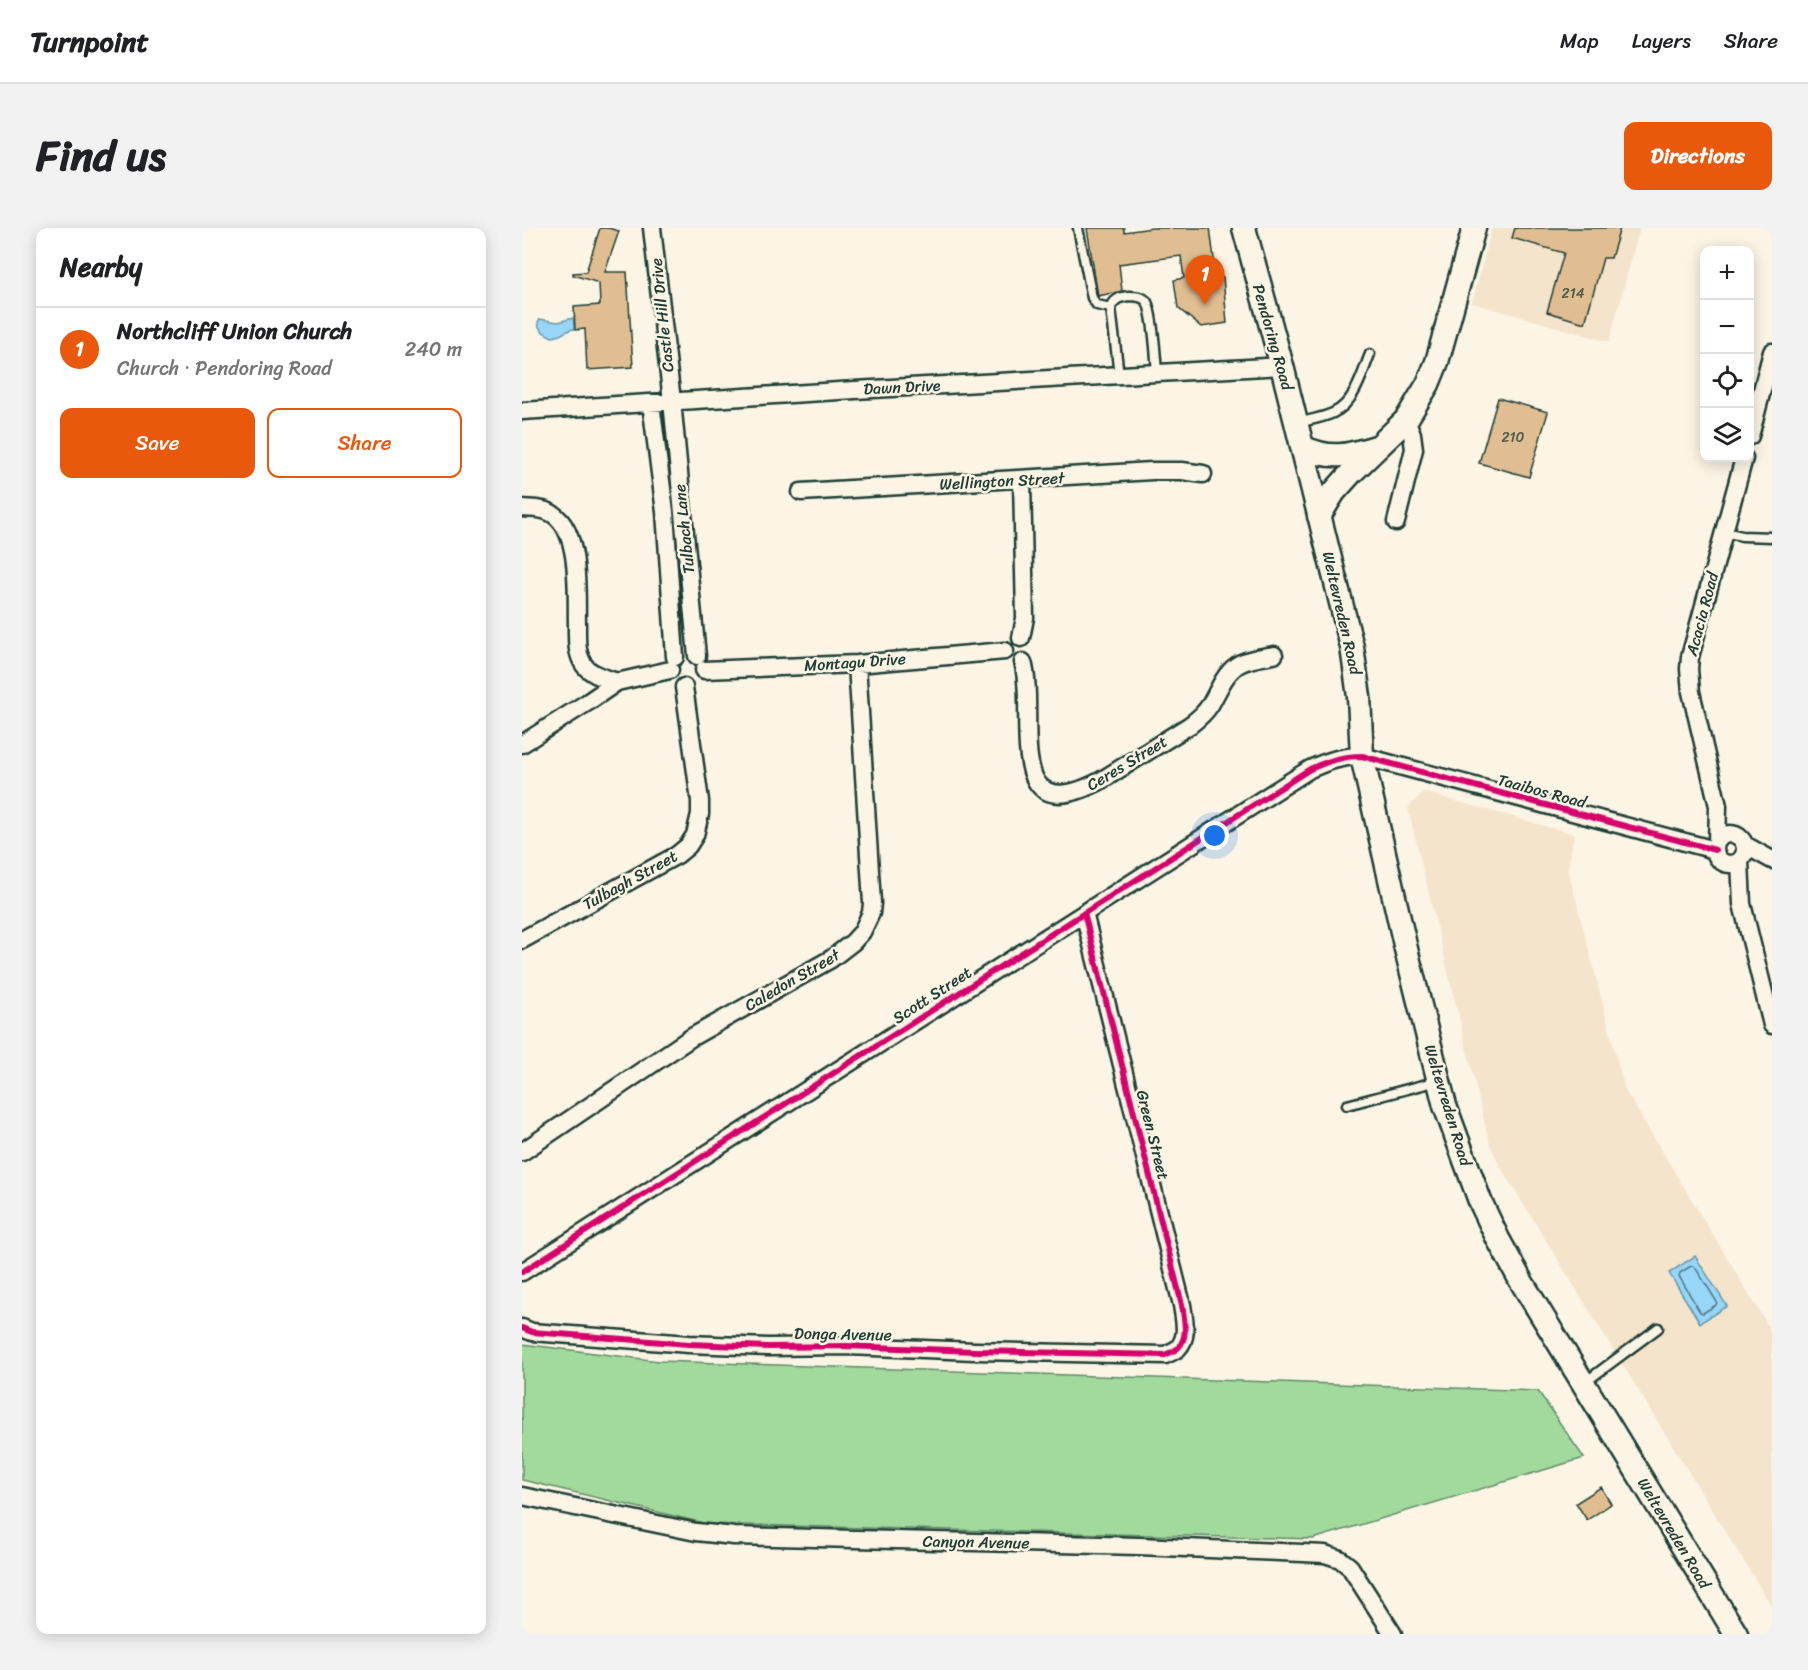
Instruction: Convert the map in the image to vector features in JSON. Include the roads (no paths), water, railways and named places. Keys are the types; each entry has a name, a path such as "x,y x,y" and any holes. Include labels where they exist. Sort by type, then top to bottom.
{"main road":[{"name":"Pendoring Road","path":"1244,228 1302,447"},
{"path":"1319,516 1334,492 1376,447 1406,420 1428,384 1437,362 1474,228"},
{"path":"1302,447 1330,456 1376,447"},
{"name":"Weltevreden Road","path":"1302,447 1352,647 1359,697 1362,756 1379,838 1445,1106 1464,1161 1498,1239 1736,1634"}],"street":[{"name":"Castle Hill Drive","path":"652,228 672,401"},
{"path":"1754,418 1772,352"},
{"name":"Dawn Drive","path":"522,411 1282,366"},
{"name":"Tulbach Lane","path":"672,401 701,663"},
{"name":"Tulbach Lane","path":"651,403 662,486 673,663"},
{"path":"1396,522 1414,449 1412,434 1406,420"},
{"name":"Acacia Road","path":"1743,462 1690,657 1689,669 1692,700 1718,806 1717,820 1732,851 1742,904 1772,1025"},
{"name":"Wellington Street","path":"801,492 1152,471 1203,474"},
{"path":"1021,638 1025,618 1022,480"},
{"path":"662,486 680,484"},
{"path":"522,508 543,509 550,512 560,519 565,527 574,558 578,651 587,668 617,682"},
{"path":"1016,637 1029,644 1030,654 1023,662 1011,661 1005,651 1008,642 1016,637"},
{"name":"Montagu Drive","path":"701,663 857,664 1005,651"},
{"path":"522,744 617,682 673,663 682,653 690,653 701,663 702,677 691,687 676,684 671,677 673,663"},
{"name":"Ceres Street","path":"1023,662 1026,674 1028,752 1031,771 1041,788 1054,794 1065,795 1102,780 1190,725 1209,707 1232,669 1252,659 1274,655"},
{"name":"Caledon Street","path":"522,1152 693,1037 831,959 862,932 871,913 872,903 857,664"},
{"name":"Tulbagh Street","path":"522,940 677,855 692,841 699,823 700,801 684,687"},
{"name":"Taaibos Road","path":"1362,756 1772,860"},
{"name":"Scott Street","path":"522,1272 1311,770 1333,759 1362,756"},
{"name":"Taaibos Road","path":"1732,851 1772,867"},
{"name":"Green Street","path":"1084,913 1182,1305 1185,1328 1183,1339 1178,1348 1165,1355"},
{"name":"Donga Avenue","path":"522,1328 532,1332 689,1344 1165,1355"},
{"name":"Canyon Avenue","path":"522,1496 696,1532 734,1536 1139,1546 1325,1554 1340,1559 1356,1574 1393,1634"}],"lane":[{"path":"1078,228 1092,298 1097,305 1111,308"},
{"path":"1119,375 1111,308 1116,299 1125,296 1138,296 1147,302 1157,373"},
{"path":"1297,423 1334,412 1346,404 1370,354"},
{"path":"1724,532 1742,536 1772,537"},
{"path":"1347,1105 1439,1081"},
{"path":"1584,1383 1658,1328"}],"water":[{"path":"573,318 574,329 555,337 543,332 538,322 540,319 558,322"},
{"path":"1695,1256 1727,1306 1700,1323 1669,1273"}],"place":[{"name":"Northcliff Union Church","path":"1205,305"}]}
